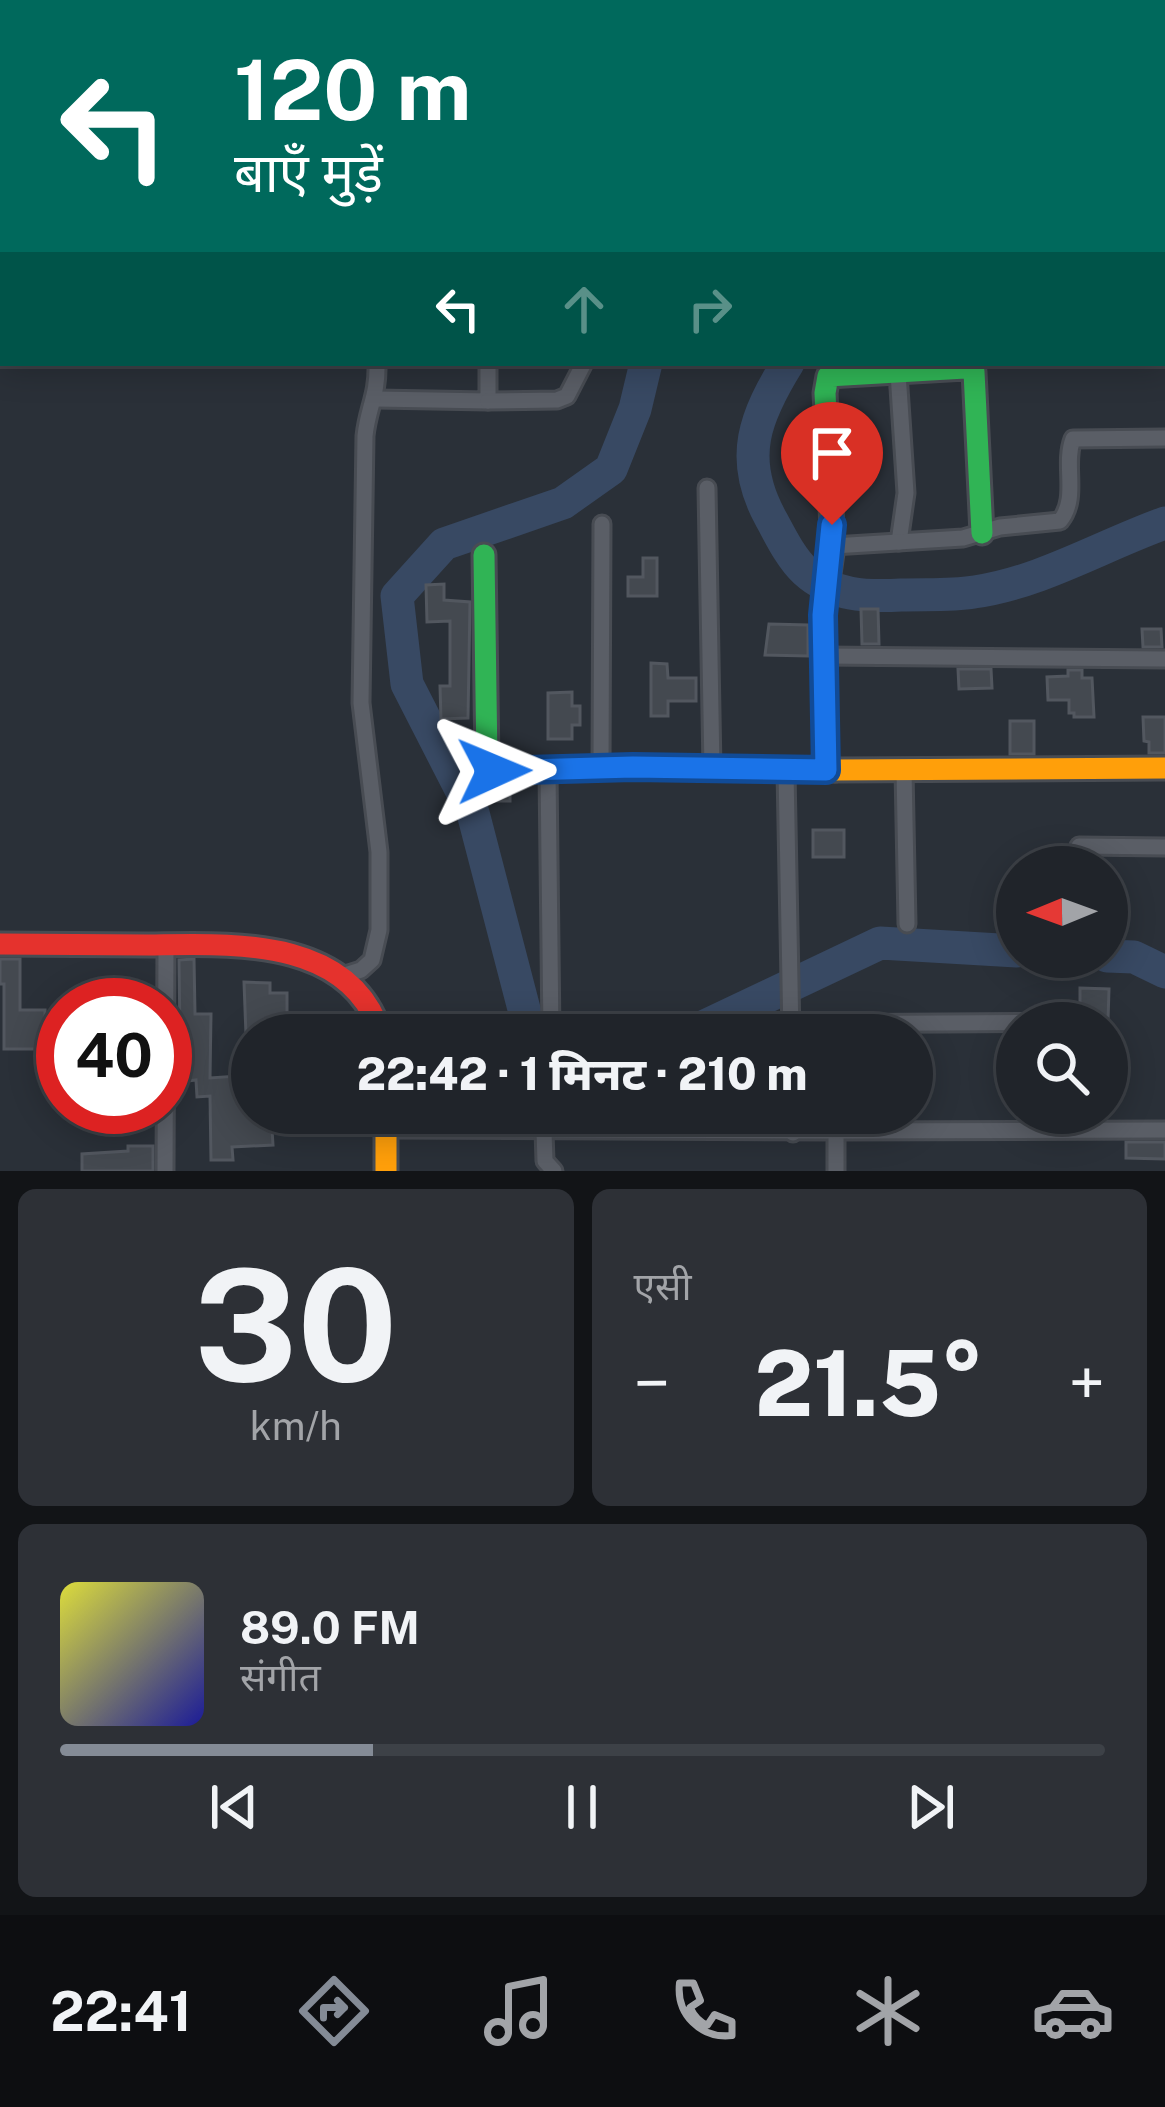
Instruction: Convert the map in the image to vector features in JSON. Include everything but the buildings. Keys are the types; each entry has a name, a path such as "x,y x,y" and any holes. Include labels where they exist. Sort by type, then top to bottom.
{"street":[{"path":"339,977 361,970 372,960 379,930 379,852 361,703 359,633 365,436 377,399 377,366"},
{"path":"488,366 488,400"},
{"path":"377,399 557,400 567,396 582,366"},
{"path":"826,770 824,598 833,546 826,382 834,374 965,368 974,372 982,533"},
{"path":"898,373 906,494 899,542"},
{"path":"833,546 963,538 1000,527 1052,524 1070,506 1072,439 1165,438"},
{"path":"707,488 712,769"},
{"path":"602,524 602,767"},
{"path":"484,555 488,763 494,771 1165,768"},
{"path":"824,656 1165,659"},
{"path":"548,770 551,1014"},
{"path":"904,770 907,924"},
{"path":"786,771 791,1014"},
{"path":"1128,847 1165,847"},
{"path":"0,944 268,946 318,962 365,1001 371,1014"},
{"path":"165,1171 166,945"},
{"path":"933,1024 996,1023"},
{"path":"933,1131 1165,1130"},
{"path":"386,1134 386,1171"},
{"path":"547,1134 545,1161 554,1171"},
{"path":"836,1134 836,1171"}],"waterway":[{"path":"525,1014 473,813 407,684 397,596 444,544 563,503 611,469 635,409 645,366"},
{"path":"786,366 759,419 755,476 760,496 790,553 827,586 875,596 974,592 1047,572 1165,523"},
{"path":"730,1014 880,943 996,950"},
{"path":"1128,957 1165,972"}],"traffic: fast":[{"path":"826,770 823,615 833,546 828,376 965,368 974,372 982,533"},
{"path":"484,555 487,763 494,771 835,770"}],"traffic: slow":[{"path":"835,770 1165,768"},
{"path":"386,1134 386,1171"}],"traffic: jam":[{"path":"0,944 215,945 284,952 343,979 371,1014"}],"route":[{"path":"494,771 826,770 823,604 832,525"}]}
